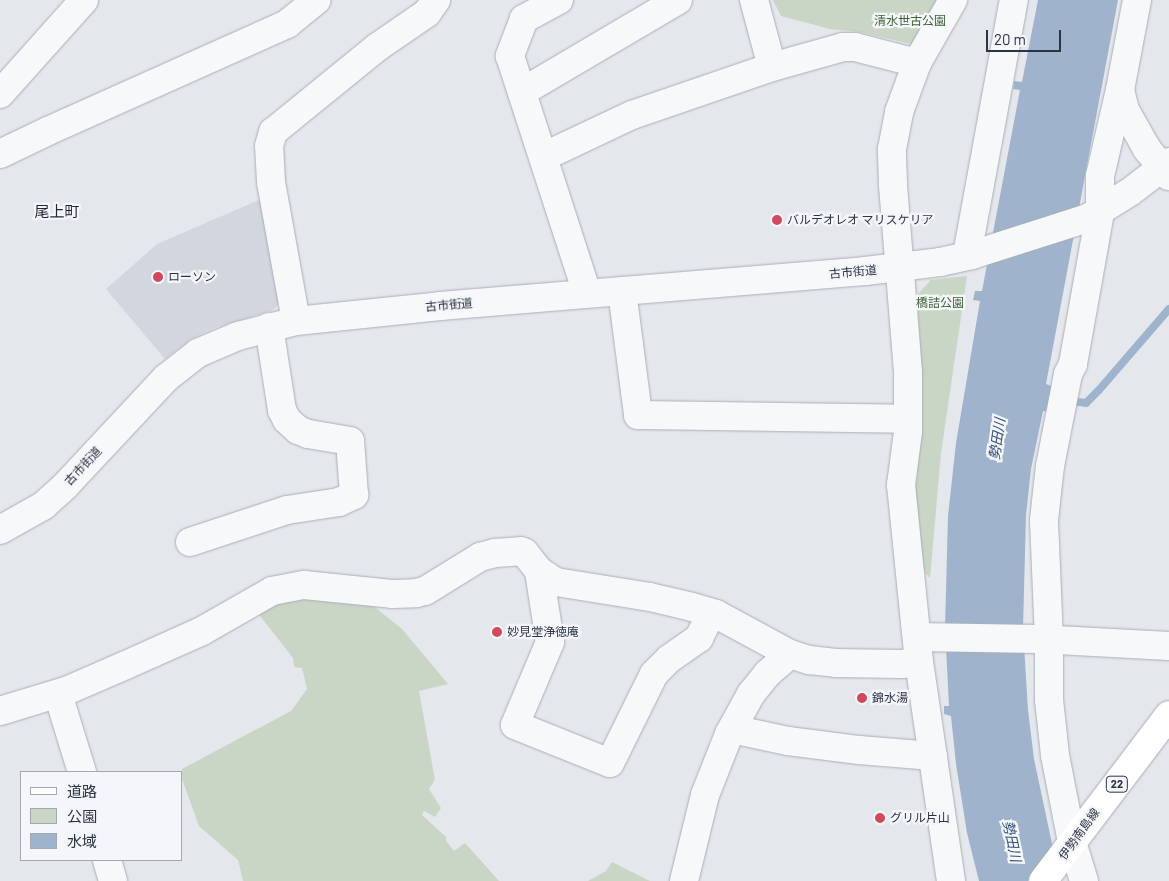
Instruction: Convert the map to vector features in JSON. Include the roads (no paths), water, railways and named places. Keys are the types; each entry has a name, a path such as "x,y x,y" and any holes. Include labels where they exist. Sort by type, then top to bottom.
{"main road":[{"name":"伊勢南島線","path":"1043,881 1169,715"}],"street":[{"path":"0,94 84,0"},
{"path":"0,154 287,24 317,0"},
{"path":"296,321 270,182 269,146 273,132 379,46 428,13 436,0"},
{"path":"559,0 524,19 510,56 586,294"},
{"path":"522,92 678,0"},
{"path":"754,0 772,67"},
{"path":"951,881 933,756 922,645 901,485 908,419 907,340 893,184 892,149 899,112 917,63 953,0"},
{"path":"970,255 1014,0"},
{"path":"1084,881 1069,847 1049,700 1044,640 1044,520 1050,466 1066,384 1073,364 1100,176 1120,90 1137,0"},
{"path":"543,157 632,115 772,67 843,47 856,47 917,63"},
{"path":"1120,90 1125,110 1147,149 1167,169"},
{"name":"古市街道","path":"0,530 43,506 65,486 166,378 192,358 215,344 269,327 296,321 901,267 970,255 1094,215 1167,169"},
{"path":"622,291 638,415 908,419"},
{"path":"190,542 287,510 339,502 354,495 350,441 308,434 298,430 286,420 282,410 269,327"},
{"path":"0,711 58,694 202,631 272,591 304,585 392,594 416,593 425,591 480,557 495,553 521,551 525,553 539,571 556,582 650,597 711,613 790,654 809,660 836,663 902,664 922,645 1044,640 1169,646"},
{"path":"539,571 550,642 515,725 610,763 654,674 669,659 698,638 711,613"},
{"path":"684,881 705,794 732,729 751,694 767,674 790,654"},
{"path":"58,694 82,771"},
{"path":"732,729 788,742 933,756"},
{"path":"107,861 113,881"}],"water":[{"name":"勢田川","path":"1038,0 1118,0 1046,384 1056,388 1052,412 1043,411 1031,469 1026,515 1023,629 1028,710 1034,759 1060,881 979,881 967,833 956,764 951,716 944,714 944,706 949,706 945,628 948,516 956,443 980,301 973,300 975,291 982,291 1020,90 1013,89 1014,81 1022,82"}],"waterway":[{"path":"1068,401 1086,403 1169,309"}],"place":[{"name":"バルデオレオ マリスケリア","path":"777,220"},
{"name":"ローソン","path":"158,277"},
{"name":"妙見堂浄徳庵","path":"497,632"},
{"name":"錦水湯","path":"862,698"},
{"name":"グリル片山","path":"880,818"}],"district":[{"name":"尾上町","path":"57,212"}],"park label":[{"name":"清水世古公園","path":"910,21"},
{"name":"橋詰公園","path":"940,303"}]}
